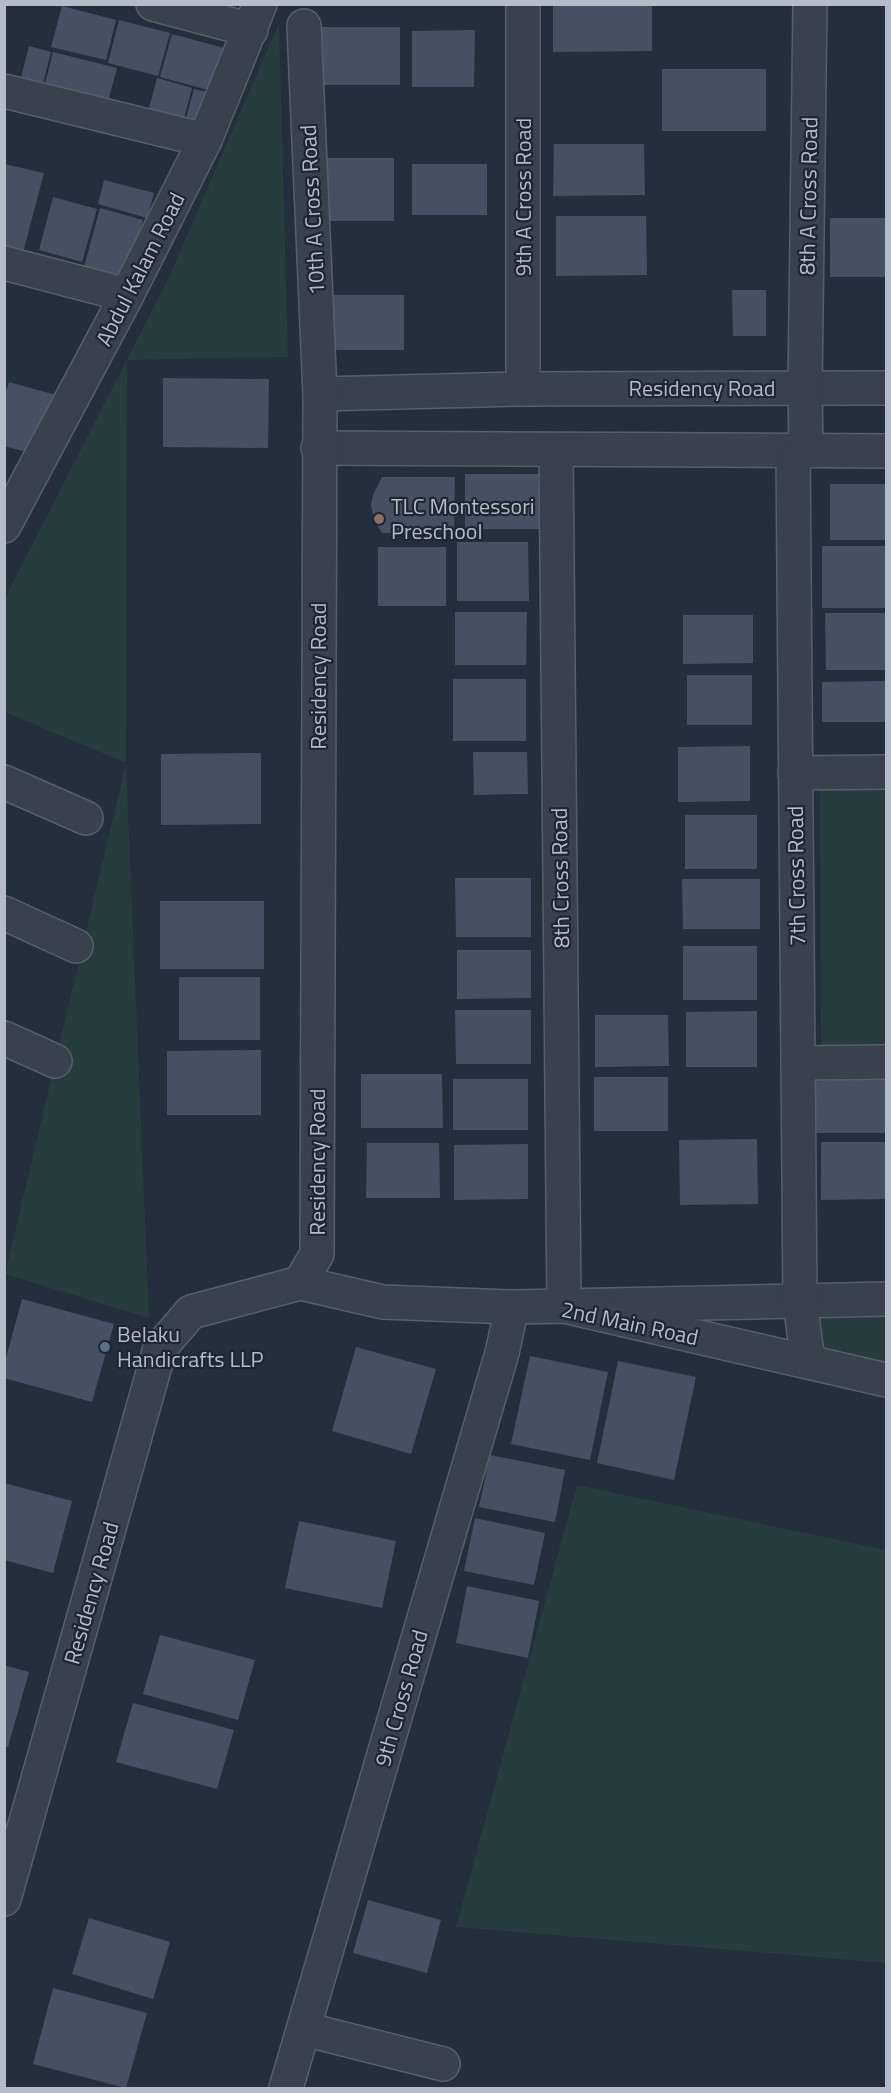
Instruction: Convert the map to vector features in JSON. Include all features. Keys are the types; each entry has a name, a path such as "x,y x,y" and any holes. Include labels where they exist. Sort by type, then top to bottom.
{"street":[{"path":"153,4 256,17"},
{"name":"9th A Cross Road","path":"523,4 523,389"},
{"name":"8th A Cross Road","path":"800,451 805,388 810,4"},
{"name":"Abdul Kalam Road","path":"6,521 127,295 206,140 256,17"},
{"name":"10th A Cross Road","path":"304,26 320,394"},
{"path":"4,91 206,140"},
{"path":"4,263 127,295"},
{"name":"Residency Road","path":"4,1899 160,1347 191,1312 300,1282 317,1254 318,448 320,394 523,389 886,388"},
{"path":"318,448 886,452"},
{"name":"8th Cross Road","path":"556,450 564,1306"},
{"name":"7th Cross Road","path":"800,451 795,773 800,1302 808,1362"},
{"path":"795,773 886,772"},
{"path":"4,782 86,818"},
{"path":"4,913 76,946"},
{"path":"4,1038 55,1061"},
{"path":"798,1063 886,1062"},
{"name":"2nd Main Road","path":"300,1282 384,1302 512,1307 564,1306 886,1380"},
{"path":"564,1306 886,1299"},
{"name":"9th Cross Road","path":"286,2088 498,1364 512,1307"},
{"path":"304,2029 443,2064"}],"green space":[{"path":"279,23 288,357 127,360 126,763 5,712 5,598 169,277"},
{"path":"126,763 149,1318 5,1274"},
{"path":"886,789 886,1045 821,1045 820,790"},
{"path":"819,1314 886,1315 886,1364 816,1349"},
{"path":"577,1485 886,1550 886,1963 456,1927"}],"building":[{"path":"553,4 652,4 652,51 553,52"},
{"path":"62,6 116,20 106,60 51,47"},
{"path":"119,20 170,33 158,76 108,63"},
{"path":"318,27 400,27 400,85 318,85"},
{"path":"475,30 474,87 412,87 412,31"},
{"path":"172,34 224,48 212,91 160,77"},
{"path":"29,46 51,52 41,91 19,85"},
{"path":"53,52 117,68 106,109 43,92"},
{"path":"662,69 766,69 766,131 662,131"},
{"path":"157,78 192,88 181,129 146,119"},
{"path":"194,89 215,94 203,135 183,129"},
{"path":"554,144 644,144 645,195 553,196"},
{"path":"327,158 394,158 394,221 327,221"},
{"path":"4,164 44,173 22,256 4,251"},
{"path":"412,164 487,164 487,215 412,215"},
{"path":"104,180 154,193 147,218 98,204"},
{"path":"53,197 97,209 82,262 39,250"},
{"path":"100,208 143,220 127,279 84,267"},
{"path":"556,216 646,216 647,275 556,276"},
{"path":"830,218 886,218 886,277 830,277"},
{"path":"732,290 766,290 766,336 733,336"},
{"path":"331,295 404,295 404,350 331,350"},
{"path":"163,378 269,379 268,448 163,447"},
{"path":"9,382 56,395 38,455 4,446 4,399"},
{"path":"465,474 539,474 539,529 465,529"},
{"path":"382,477 455,477 454,532 382,533 374,520 371,505"},
{"path":"830,484 886,484 886,540 830,540"},
{"path":"457,542 528,542 529,601 457,601"},
{"path":"822,546 886,546 886,608 822,608"},
{"path":"378,547 446,547 446,606 378,606"},
{"path":"455,612 527,612 526,665 455,665"},
{"path":"825,613 886,613 886,670 826,670"},
{"path":"683,615 753,615 753,663 683,664"},
{"path":"687,675 752,675 752,725 687,725"},
{"path":"453,679 526,679 526,741 453,741"},
{"path":"886,681 886,722 822,722 822,682"},
{"path":"750,746 750,801 678,802 678,747"},
{"path":"473,752 527,752 528,794 474,795"},
{"path":"261,753 261,824 161,825 161,754"},
{"path":"685,815 757,815 757,869 685,869"},
{"path":"455,878 531,878 531,937 456,937"},
{"path":"682,879 760,879 760,929 683,929"},
{"path":"160,901 264,901 264,969 160,969"},
{"path":"683,946 757,946 757,1000 683,1000"},
{"path":"457,950 531,950 531,998 457,999"},
{"path":"179,977 260,977 260,1040 179,1040"},
{"path":"455,1010 531,1010 531,1064 456,1064"},
{"path":"757,1011 757,1067 686,1067 686,1012"},
{"path":"595,1015 668,1015 669,1066 595,1067"},
{"path":"261,1050 261,1115 167,1115 167,1051"},
{"path":"361,1074 442,1074 443,1128 361,1128"},
{"path":"594,1077 668,1077 668,1131 594,1131"},
{"path":"453,1079 528,1079 528,1130 453,1130"},
{"path":"816,1080 886,1080 886,1133 816,1133"},
{"path":"757,1139 758,1204 680,1205 679,1140"},
{"path":"821,1142 886,1142 886,1199 821,1200"},
{"path":"367,1143 439,1143 440,1198 366,1198"},
{"path":"528,1144 528,1199 454,1200 454,1145"},
{"path":"22,1299 114,1324 92,1402 4,1378 4,1365"},
{"path":"356,1347 436,1369 411,1454 332,1431"},
{"path":"530,1356 608,1372 590,1460 511,1444"},
{"path":"618,1361 696,1377 674,1480 597,1463"},
{"path":"490,1455 565,1470 555,1522 479,1507"},
{"path":"4,1483 72,1501 53,1573 4,1560"},
{"path":"475,1518 545,1533 534,1585 464,1571"},
{"path":"299,1521 396,1541 382,1608 285,1588"},
{"path":"467,1586 539,1601 528,1658 456,1643"},
{"path":"160,1635 255,1660 238,1720 143,1694"},
{"path":"4,1665 29,1672 8,1747 4,1746"},
{"path":"133,1703 234,1730 217,1789 116,1762"},
{"path":"368,1900 441,1920 427,1973 353,1953"},
{"path":"89,1918 170,1942 153,1999 72,1974"},
{"path":"53,1988 147,2013 126,2088 33,2064"}],"place":[{"name":"TLC Montessori Preschool","path":"379,519"},
{"name":"Belaku Handicrafts LLP","path":"105,1347"}]}
